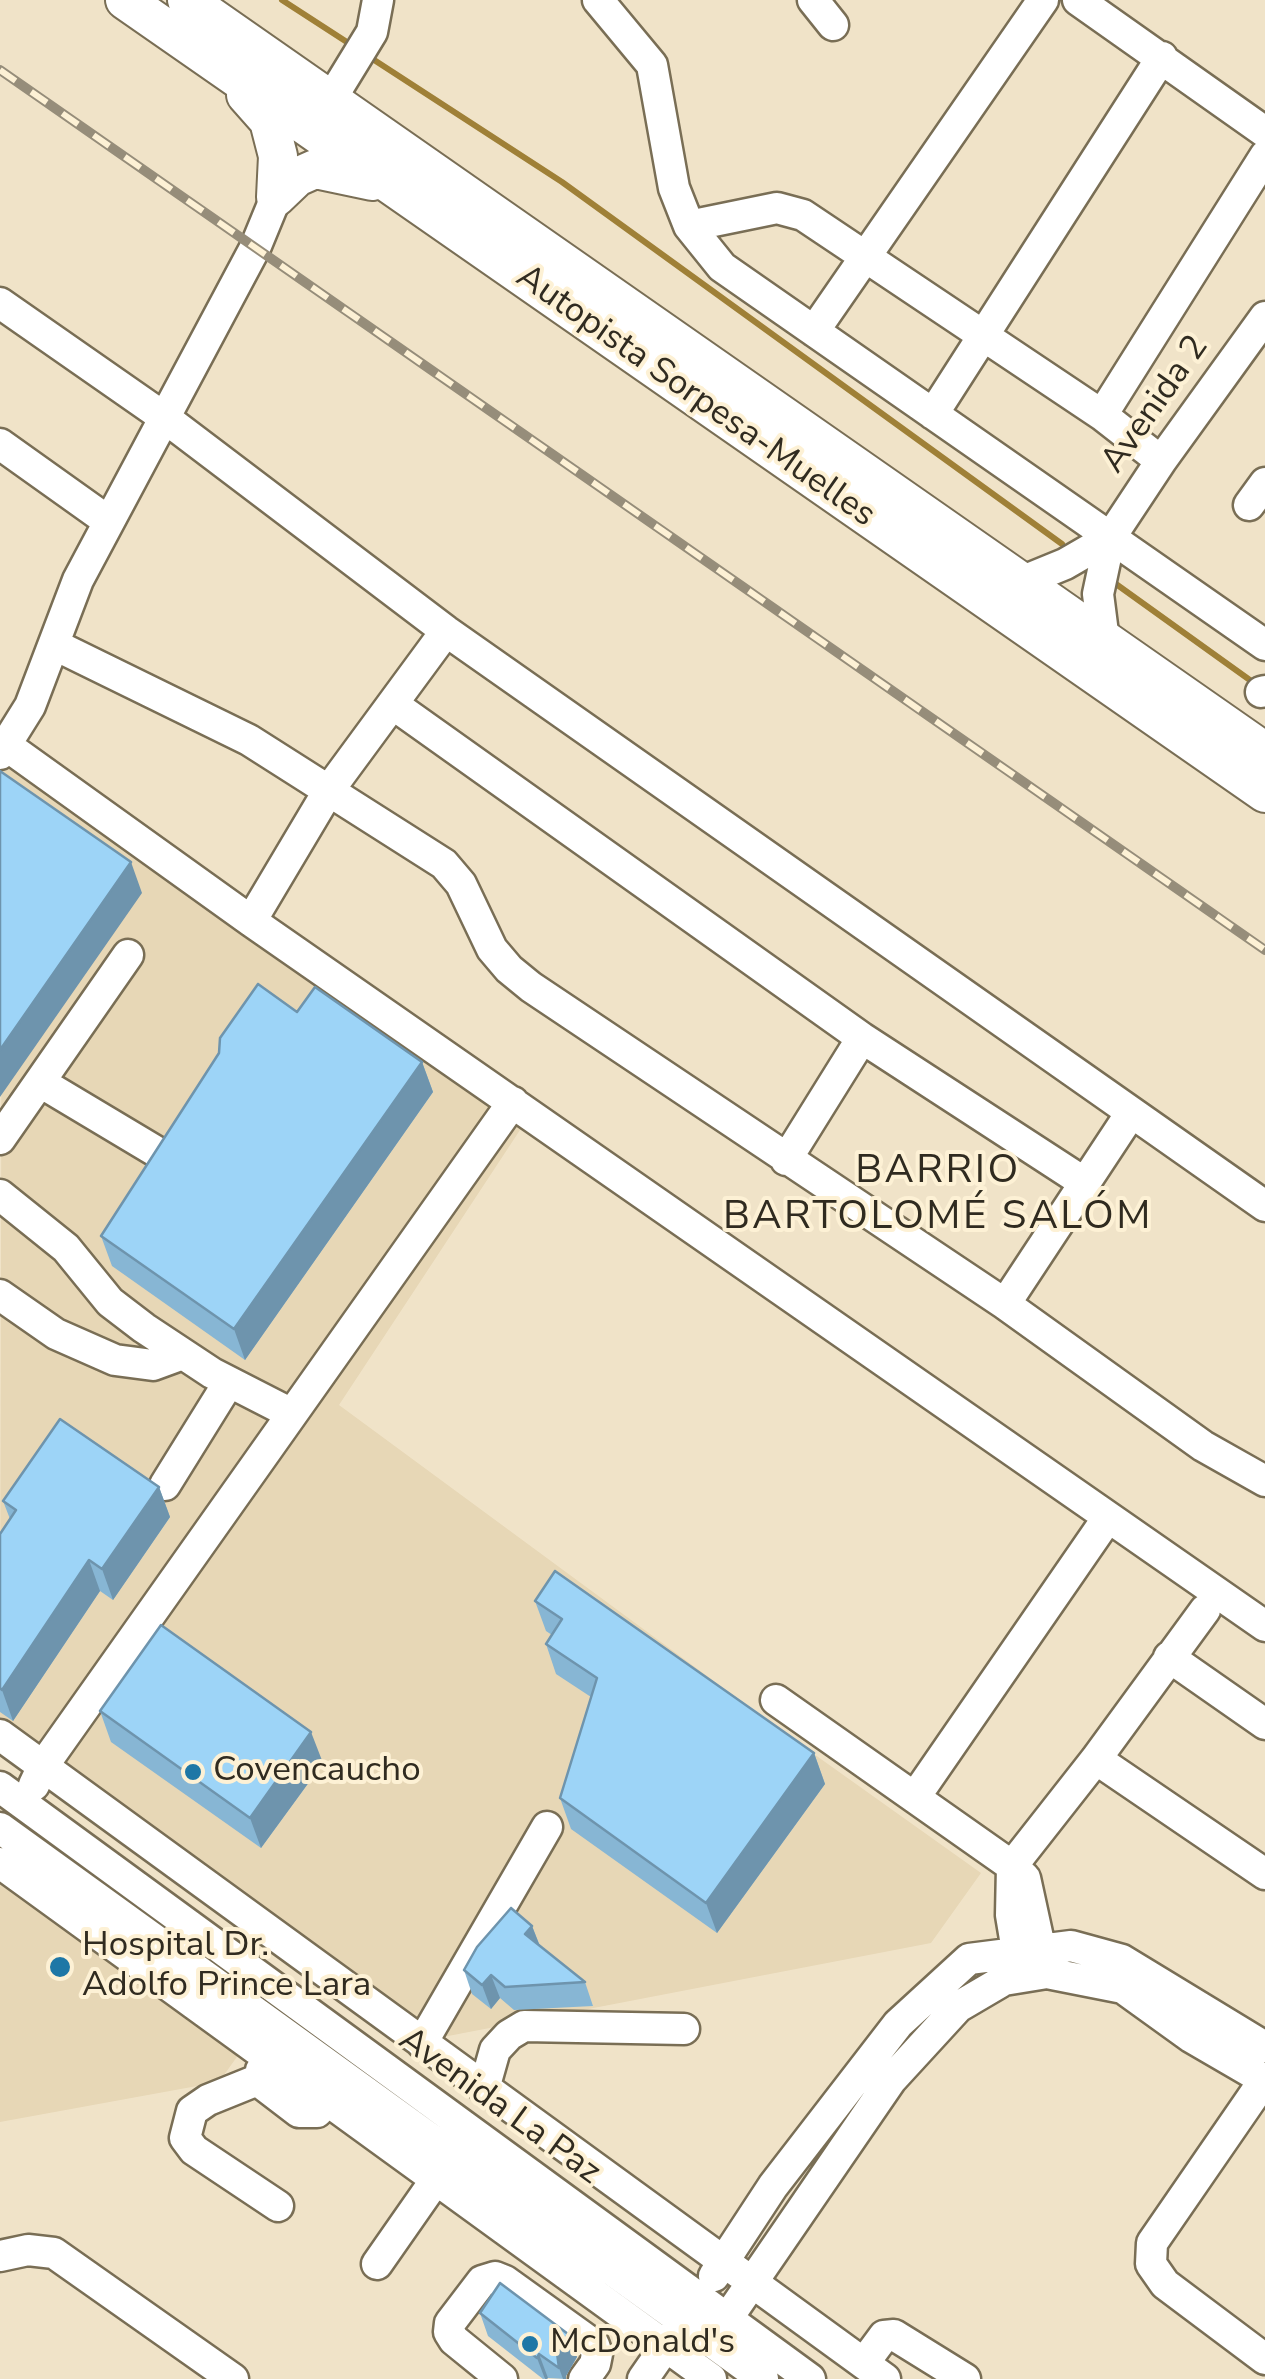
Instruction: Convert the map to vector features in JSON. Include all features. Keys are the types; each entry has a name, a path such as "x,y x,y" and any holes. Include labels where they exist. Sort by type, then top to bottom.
{"main road":[{"name":"Autopista Sorpesa-Muelles","path":"125,0 1265,793"},
{"name":"Autopista Sorpesa-Muelles","path":"187,0 1265,752"},
{"path":"222,68 269,121 278,156 276,197"},
{"path":"276,197 297,176 314,169 333,170 393,187"}],"street":[{"path":"331,100 372,32 378,0"},
{"path":"598,0 652,64 674,188 689,226 722,267 1265,645"},
{"path":"813,0 833,25"},
{"path":"814,331 1043,0"},
{"path":"1078,0 1265,132"},
{"path":"933,414 1162,57"},
{"path":"1102,415 1265,156"},
{"path":"276,197 256,248 78,580 30,706 2,747 1265,1626"},
{"path":"689,226 749,212 791,210 1102,415 1160,461"},
{"path":"0,303 165,418 446,632 1265,1206"},
{"name":"Avenida 2","path":"1110,538 1160,461 1265,317"},
{"path":"0,444 108,521"},
{"path":"1021,582 1065,564 1110,538"},
{"path":"1104,640 1098,594 1110,538"},
{"path":"251,921 329,790 446,632"},
{"path":"55,645 249,740 444,864 461,884 492,948 520,978 1006,1304 1203,1446 1265,1481"},
{"path":"394,705 862,1038 1084,1183"},
{"path":"0,1140 128,954"},
{"path":"786,1160 862,1038"},
{"path":"40,1082 156,1163 183,1123"},
{"path":"12,1796 43,1766 513,1102"},
{"path":"1006,1304 1130,1113"},
{"path":"0,1195 66,1248 110,1302 183,1354 292,1414"},
{"path":"86,1272 107,1239"},
{"path":"0,1295 56,1334 115,1360 153,1365 183,1354"},
{"path":"165,1485 229,1382"},
{"path":"915,1796 1100,1529"},
{"path":"1012,1866 1205,1610"},
{"path":"1169,1657 1265,1724"},
{"path":"776,1700 1025,1878 1028,1949"},
{"path":"0,1735 874,2371 884,2336 894,2334 965,2379"},
{"path":"1096,1758 1265,1874"},
{"name":"Avenida La Paz","path":"12,1796 188,1926 683,2322 706,2357 763,2379"},
{"path":"422,2043 547,1826"},
{"name":"Avenida La Paz","path":"0,1828 273,2057 339,2089 683,2322"},
{"path":"0,1863 273,2057"},
{"path":"188,1926 214,1891"},
{"path":"643,2379 773,2186 898,2024 969,1959 1071,1946 1122,1960 1265,2047"},
{"path":"706,2357 752,2282 891,2080 958,2006 1004,1980 1047,1973 1123,1988 1191,2036 1265,2080 1152,2243 1152,2264 1165,2284 1265,2358"},
{"path":"484,2089 495,2050 524,2026 684,2029"},
{"path":"273,2057 264,2086 299,2112 318,2112 339,2089 437,2178 530,2246 683,2322"},
{"path":"273,2057 192,2111 185,2138 194,2150 278,2206"},
{"path":"378,2264 437,2178"},
{"path":"505,2281 530,2246"},
{"path":"0,2256 28,2250 54,2253 233,2379"},
{"path":"502,2379 449,2332 450,2323 482,2280 495,2277 594,2345 597,2354 584,2379"},
{"name":"Avenida La Paz","path":"706,2357 810,2379"}],"shaded area":[{"path":"2,760 522,1127 339,1405 981,1873 931,1943 417,2042 0,1750"},
{"name":"Hospital Dr. Adolfo Prince Lara","path":"0,1881 239,2054 219,2082 0,2122"}],"building":[{"path":"0,771 131,862 0,1050"},
{"path":"258,984 297,1012 315,987 422,1062 234,1329 101,1236 219,1053 220,1038"},
{"path":"60,1419 159,1487 102,1569 89,1560 2,1690 0,1534 16,1510 3,1501"},
{"path":"555,1571 814,1753 706,1903 560,1798 597,1678 546,1644 562,1619 535,1601"},
{"path":"161,1625 311,1732 250,1818 100,1711"},
{"path":"511,1908 532,1926 525,1934 585,1982 505,1987 491,1975 482,1985 464,1970 477,1947"},
{"path":"500,2283 568,2334 557,2353 559,2368 539,2354 537,2358 480,2313"}],"waterway":[{"path":"282,0 353,46"},
{"path":"368,56 562,182 1062,544"},
{"path":"1116,584 1254,683"}],"railway":[{"path":"0,70 1265,950"}],"place":[{"name":"Covencaucho","path":"193,1772"},
{"name":"Hospital Dr. Adolfo Prince Lara","path":"60,1967"},
{"name":"McDonald's","path":"530,2344"}],"district":[{"name":"BARRIO BARTOLOMÉ SALÓM","path":"938,1195"}]}
